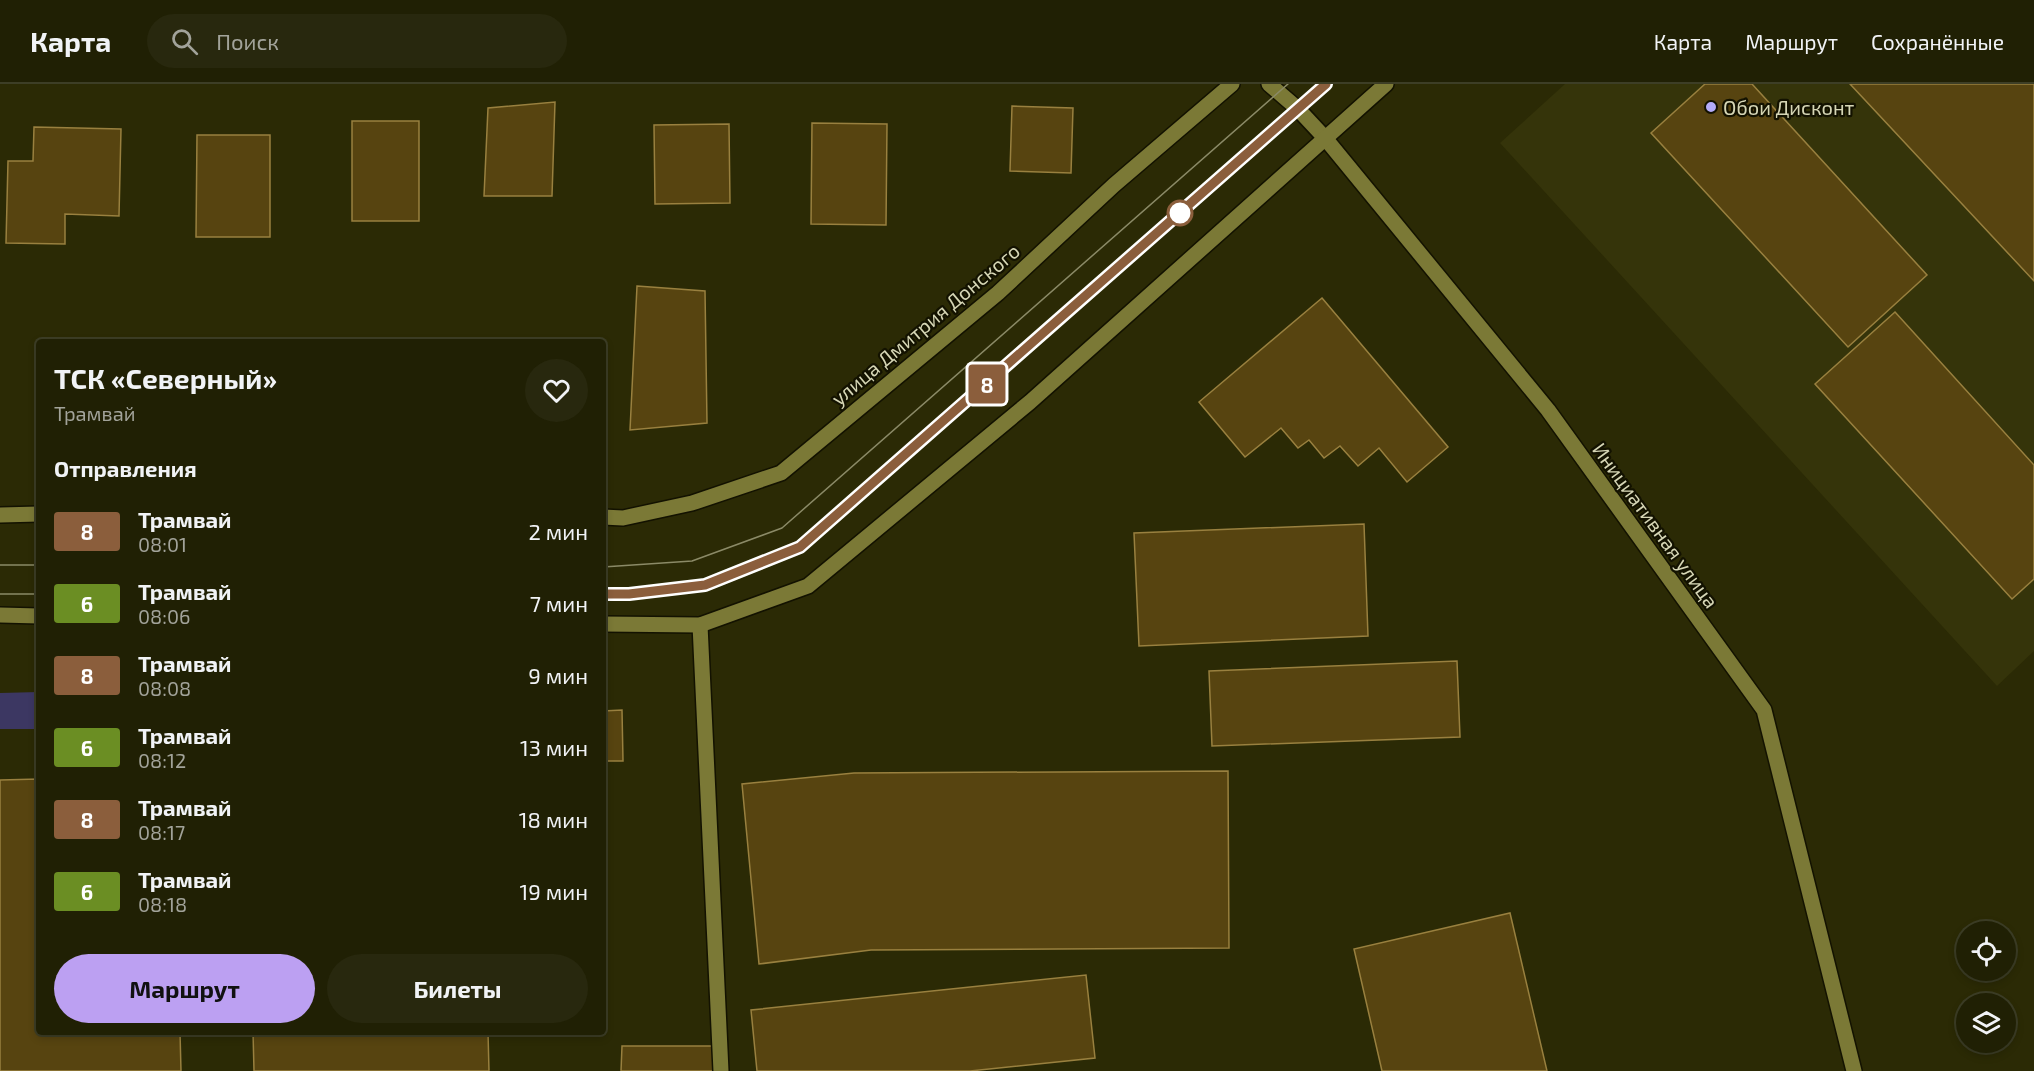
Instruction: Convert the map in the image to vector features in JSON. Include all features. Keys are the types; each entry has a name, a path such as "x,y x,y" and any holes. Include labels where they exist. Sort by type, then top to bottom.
{"street":[{"name":"улица Дмитрия Донского","path":"606,517 623,518 692,502 781,473 998,293 1114,185 1232,84"},
{"name":"Инициативная улица","path":"1269,84 1298,109 1325,138 1548,410 1764,710 1854,1071"},
{"path":"606,624 700,625 808,586 1030,402 1386,84"},
{"path":"0,515 36,514"},
{"path":"0,615 36,616"},
{"path":"700,625 721,1071"}],"shaded area":[{"path":"1565,84 2034,84 2034,651 1997,686 1500,143"},
{"path":"36,692 36,729 0,729 0,693"}],"building":[{"path":"1705,84 1752,84 1927,275 1848,347 1651,133"},
{"path":"1850,84 2034,84 2034,281"},
{"path":"555,102 552,196 484,196 488,108"},
{"path":"1012,106 1073,108 1071,173 1010,171"},
{"path":"352,121 419,121 419,221 352,221"},
{"path":"812,123 887,124 886,225 811,224"},
{"path":"729,124 730,203 655,204 654,125"},
{"path":"34,127 121,129 119,216 65,214 65,244 6,243 8,161 33,161"},
{"path":"197,135 270,135 270,237 196,237"},
{"path":"637,286 705,291 707,423 630,430"},
{"path":"1322,298 1448,447 1407,482 1379,448 1358,466 1340,446 1324,458 1309,440 1298,448 1281,428 1245,457 1199,402"},
{"path":"1895,312 2034,465 2034,579 2012,599 1815,384"},
{"path":"1364,524 1368,636 1139,646 1134,533"},
{"path":"1457,661 1460,737 1212,746 1209,671"},
{"path":"622,710 623,761 606,761 606,711"},
{"path":"1228,771 1229,948 871,950 759,964 742,784 854,773"},
{"path":"36,779 36,1035 180,1035 181,1071 0,1071 0,780"},
{"path":"1510,913 1547,1071 1382,1071 1354,949"},
{"path":"1086,975 1095,1058 970,1071 757,1071 751,1010"},
{"path":"253,1035 488,1035 489,1071 254,1071"},
{"path":"622,1046 713,1046 713,1071 621,1071"}],"tram line":[{"path":"606,567 692,561 782,528 1288,84"},
{"path":"606,594 629,594 705,585 800,547 1326,84"},
{"name":"8","path":"606,594 629,594 705,585 800,547 1326,84"},
{"path":"0,565 36,565"},
{"path":"0,594 36,594"}],"place":[{"name":"Обои Дисконт","path":"1711,107"}]}
